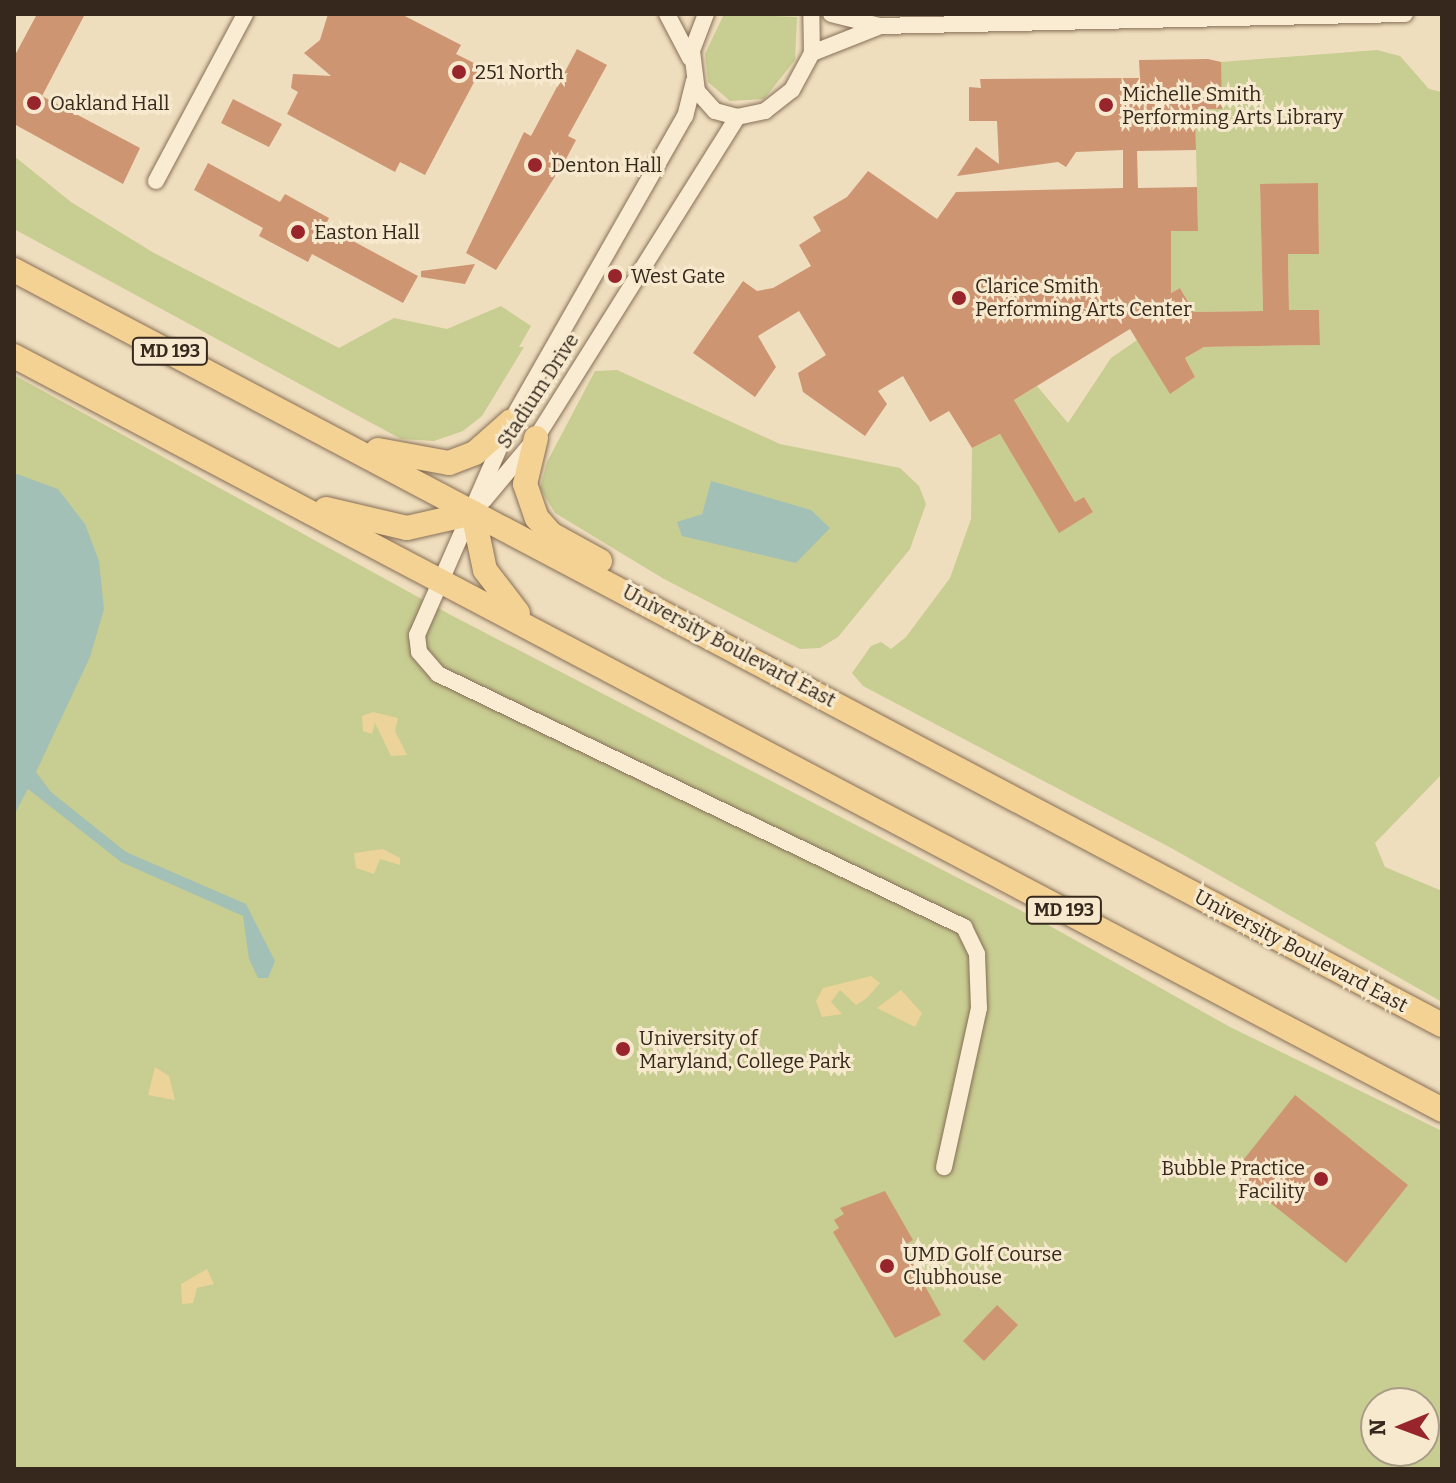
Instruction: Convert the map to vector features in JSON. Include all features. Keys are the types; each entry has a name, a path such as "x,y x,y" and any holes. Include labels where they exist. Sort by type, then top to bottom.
{"main road":[{"name":"University Boulevard East","path":"14,270 1442,1025"},
{"name":"MD 193","path":"14,356 270,493 441,578 1442,1110"},
{"path":"325,433 444,463 475,453 511,421"},
{"path":"536,438 525,484 551,534 672,599 699,630"},
{"path":"270,493 392,527 422,527 473,513 489,578 517,612 557,640"}],"street":[{"path":"156,181 245,14"},
{"path":"667,14 692,63 694,81 705,103 737,117 780,102 812,53 811,14"},
{"path":"692,63 706,14"},
{"path":"831,14 879,26 1405,14"},
{"path":"812,53 879,26"},
{"name":"Stadium Drive","path":"473,513 511,421 685,116 694,81"},
{"name":"Stadium Drive","path":"473,513 536,438 737,117"},
{"path":"473,513 417,635 419,652 438,674 964,927 977,954 979,1008 944,1167"}],"green space":[{"path":"724,14 797,17 795,60 764,99 730,101 708,82 705,54"},
{"path":"1377,50 1400,56 1429,89 1442,92 1442,774 1375,843 1385,867 1442,891 1442,1002 1173,849 863,686 852,673 871,646 881,642 891,649 906,637 950,578 971,519 972,448 1000,434 1059,532 1093,512 1084,497 1075,502 1014,400 1037,386 1068,423 1111,358 1137,340 1170,393 1195,377 1185,358 1204,347 1320,345 1319,310 1289,310 1288,254 1319,253 1318,183 1260,185 1263,311 1194,312 1180,288 1171,293 1171,231 1198,230 1195,109 1221,62"},
{"path":"14,156 71,202 154,253 339,348 394,318 447,329 501,306 531,326 519,347 524,347 482,416 463,431 434,441 401,439 14,229"},
{"path":"617,370 780,444 900,468 919,486 926,504 910,549 838,637 820,648 800,649 664,579 555,513 540,488 547,462 595,371","holes":["711,482 796,563 677,523 702,514"]},
{"name":"University of Maryland, College Park","path":"14,375 449,614 1043,922 1230,1027 1442,1131 1442,1469 14,1469"}],"sand":[{"path":"373,712 398,718 395,731 407,755 391,756 375,723 372,734 363,731 362,716"},
{"path":"383,849 400,858 400,865 380,859 374,874 356,868 354,853"},
{"path":"871,976 880,983 867,998 856,1005 840,990 831,1002 842,1014 822,1017 816,1001 823,988"},
{"path":"901,990 922,1013 915,1027 877,1008"},
{"path":"155,1067 169,1076 175,1100 148,1095"},
{"path":"207,1269 214,1284 197,1288 193,1303 182,1304 181,1284"}],"water":[{"path":"14,473 58,489 85,524 99,561 104,609 90,657 36,772 51,792 126,852 246,904 275,961 268,978 258,978 249,959 243,916 121,862 28,789 14,815"},
{"path":"711,481 811,510 830,528 796,563 682,536 677,522 702,514"}],"building":[{"name":"Oakland Hall","path":"37,14 85,14 42,96 140,148 123,184 14,124 14,57"},
{"path":"328,14 401,14 461,45 456,54 482,67 425,175 400,162 395,172 287,114 298,92 291,88 293,74 331,76 304,53 320,40"},
{"name":"Denton Hall","path":"577,49 607,65 568,136 576,140 566,159 496,270 466,253 524,132 531,136"},
{"name":"Clarice Smith Performing Arts Center","path":"1208,59 1221,62 1222,109 1195,109 1196,150 1137,151 1138,188 1197,187 1198,231 1171,231 1171,293 1180,288 1194,312 1263,311 1260,184 1318,183 1319,254 1288,254 1289,310 1319,310 1320,345 1204,347 1185,358 1195,377 1170,394 1130,329 1014,400 1075,502 1084,497 1093,512 1059,533 1000,434 972,448 949,411 930,422 903,376 878,391 887,404 865,436 803,392 798,373 826,355 799,311 758,336 776,367 755,397 693,353 743,281 757,291 773,288 811,266 799,245 821,231 813,217 847,197 868,171 937,219 956,192 1123,188 1123,150 1076,152 1066,167 1058,162 957,176 976,147 999,164 997,121 969,121 969,87 981,88 980,79 1140,78 1139,60"},
{"path":"233,99 282,124 269,147 221,123"},
{"name":"Easton Hall","path":"208,163 280,202 285,194 329,218 325,226 418,276 403,303 312,254 308,262 259,236 263,228 194,190"},
{"path":"475,264 465,284 421,277 421,271"},
{"name":"Bubble Practice Facility","path":"1295,1095 1408,1185 1346,1263 1233,1173"},
{"name":"UMD Golf Course Clubhouse","path":"885,1191 913,1240 903,1246 941,1315 895,1338 833,1232 839,1228 834,1220 844,1214 840,1208"},
{"path":"997,1305 1018,1325 984,1361 963,1341"}],"place":[{"name":"251 North","path":"459,72"},
{"name":"Oakland Hall","path":"34,103"},
{"name":"Michelle Smith Performing Arts Library","path":"1106,105"},
{"name":"Denton Hall","path":"535,165"},
{"name":"Easton Hall","path":"298,232"},
{"name":"West Gate","path":"615,276"},
{"name":"Clarice Smith Performing Arts Center","path":"959,298"},
{"name":"University of Maryland, College Park","path":"623,1049"},
{"name":"Bubble Practice Facility","path":"1321,1179"},
{"name":"UMD Golf Course Clubhouse","path":"887,1266"}]}
